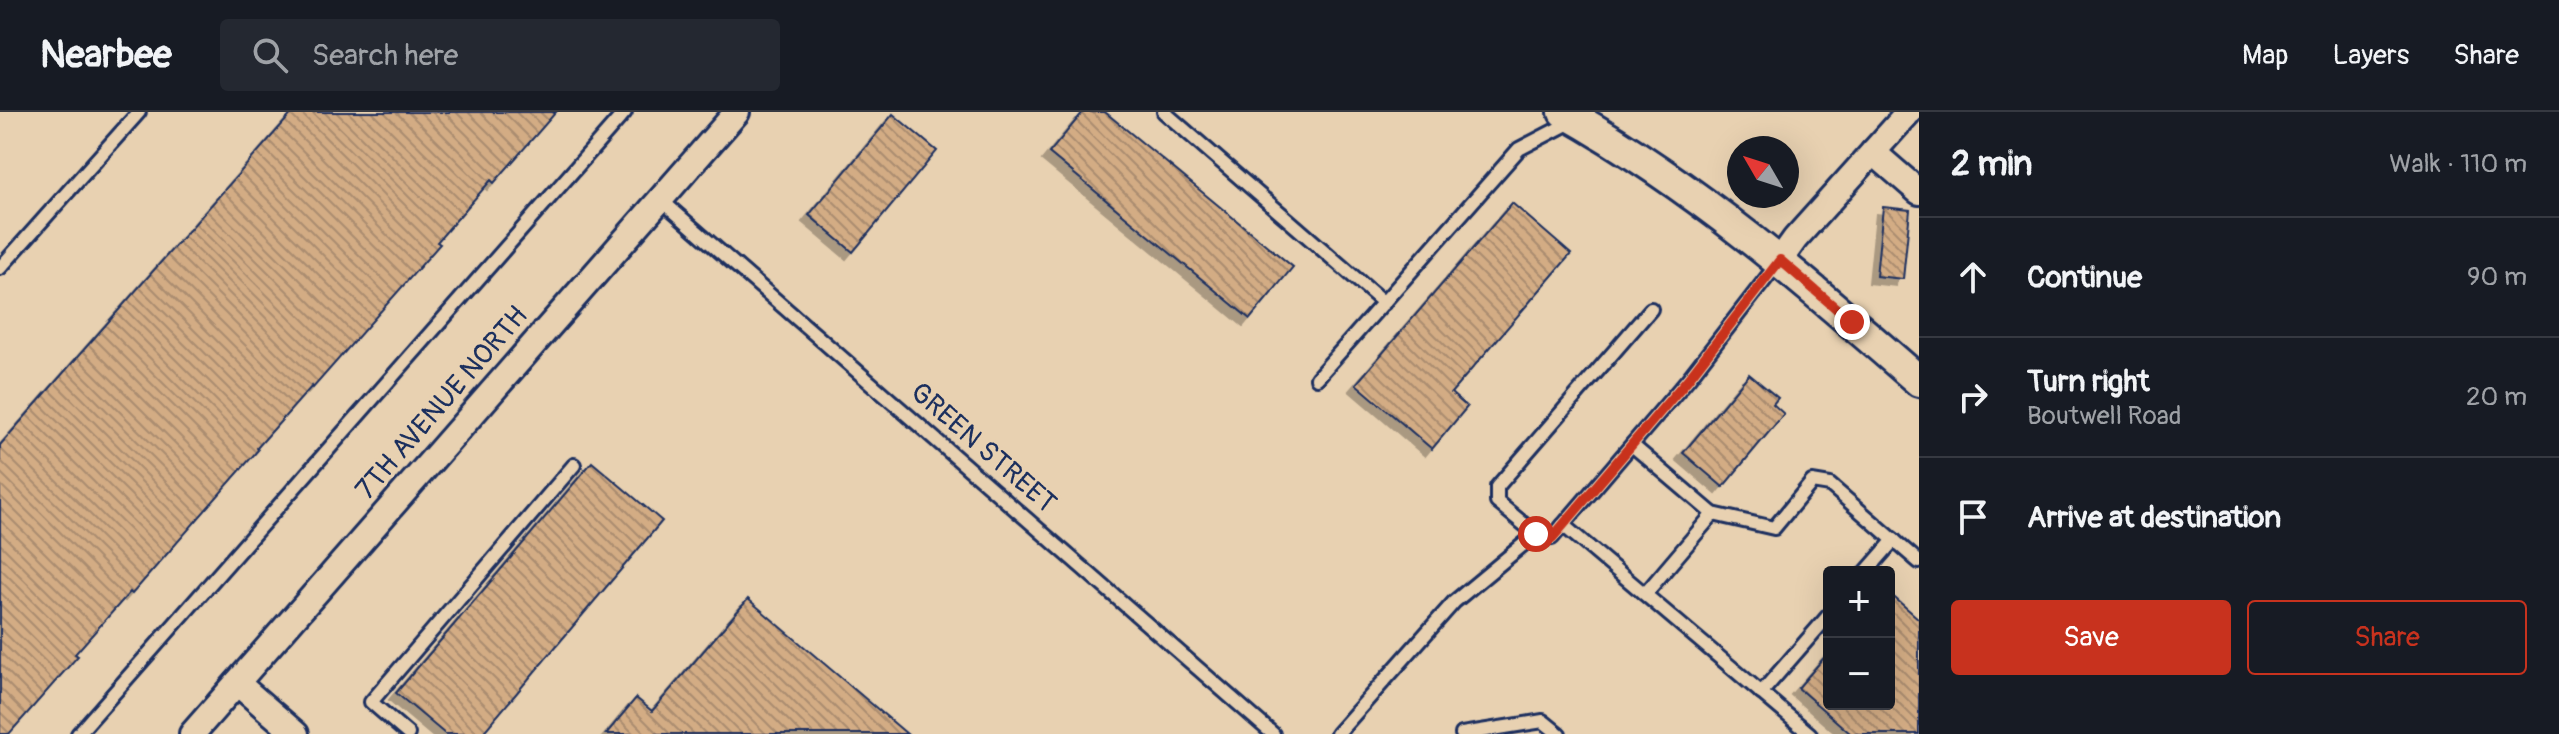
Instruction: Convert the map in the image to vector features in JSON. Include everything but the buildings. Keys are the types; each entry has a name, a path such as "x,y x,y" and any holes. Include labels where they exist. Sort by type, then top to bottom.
{"street":[{"name":"7TH AVENUE NORTH","path":"192,734 737,112"},
{"path":"1572,114 1666,177 1780,260 1919,381"},
{"path":"1780,260 1873,152 1897,116"},
{"path":"1873,152 1919,192"},
{"path":"237,683 296,734"}],"lane":[{"path":"0,268 139,112"},
{"path":"78,734 625,112"},
{"path":"1164,112 1384,303"},
{"path":"1317,378 1519,149 1572,114"},
{"name":"GREEN STREET","path":"661,200 1273,734"},
{"path":"1651,309 1497,487 1497,502 1542,539 1552,538 1632,445 1688,379 1780,260"},
{"path":"1632,445 1713,514 1774,528 1812,482 1830,485 1919,562"},
{"path":"408,734 371,702 574,465"},
{"path":"1645,594 1713,514"},
{"path":"1563,525 1810,734"},
{"path":"1337,734 1454,602 1536,534"},
{"path":"1871,566 1894,540"},
{"path":"1761,693 1823,622"},
{"path":"1462,734 1543,721 1559,734"}],"route":[{"path":"1536,534 1542,539 1552,538 1688,379 1780,260 1852,322"}]}
